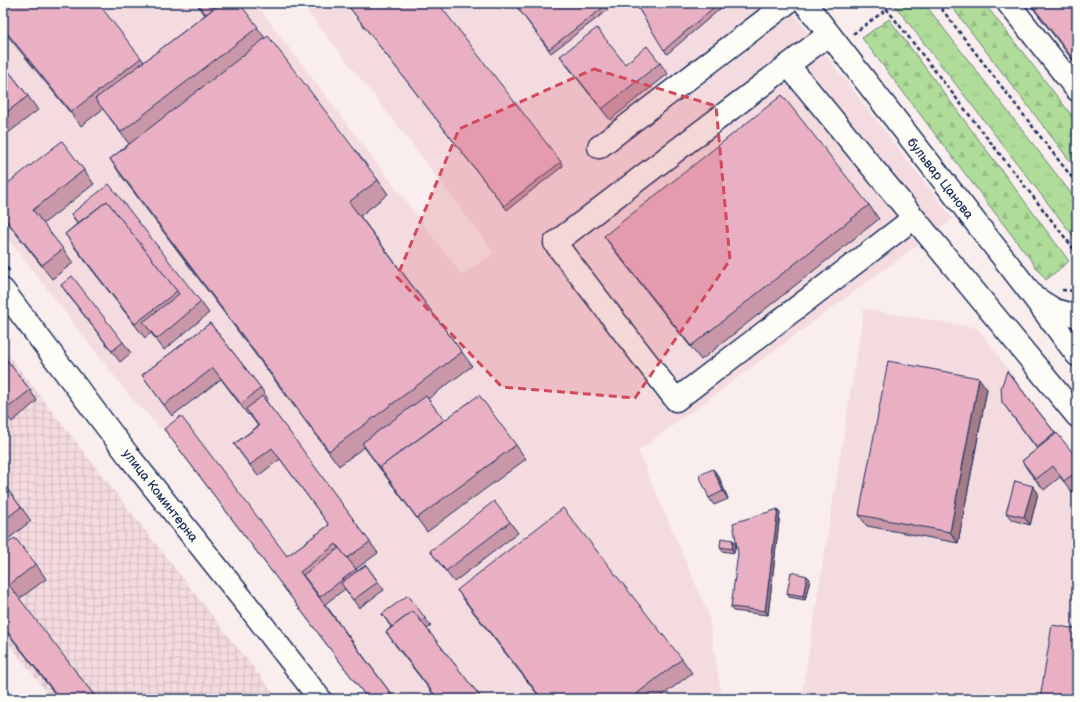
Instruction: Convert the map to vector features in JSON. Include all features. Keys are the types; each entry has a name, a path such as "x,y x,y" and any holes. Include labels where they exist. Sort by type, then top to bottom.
{"street":[{"path":"599,147 787,3"},
{"name":"бульвар Цанова","path":"805,3 1026,287 1077,355"},
{"path":"1008,3 1077,90"},
{"path":"829,34 555,243 676,400 914,218"},
{"path":"788,65 914,218 1068,395 1077,416"},
{"path":"1026,287 1039,300 1049,307 1061,313 1077,316"},
{"name":"улица Коминтерна","path":"3,290 128,455 320,699"}],"path":[{"path":"882,3 1077,253"},
{"path":"937,3 1077,184"}],"highlighted area":[{"path":"594,69 716,106 730,260 635,398 502,387 397,277 459,129"}],"shaded area":[{"path":"3,3 255,3 462,275 494,253 422,157 301,3 785,3 953,219 638,451 708,613 722,699 368,699 172,440 132,399 3,232"},
{"path":"864,309 977,328 1077,460 1077,699 801,699"},
{"path":"3,348 278,699 52,699 3,636"}],"green space":[{"path":"893,3 924,3 1077,201 1077,241"},
{"path":"949,3 984,3 1077,122 1077,170"},
{"path":"889,19 1069,261 1046,280 862,38"}],"building":[{"path":"3,3 98,3 141,58 71,112 3,28"},
{"path":"197,3 221,3 206,14"},
{"path":"221,3 239,3 258,27 121,132 95,99"},
{"path":"346,3 438,3 561,162 504,206"},
{"path":"514,3 603,3 605,6 549,49"},
{"path":"635,3 719,3 664,50"},
{"path":"1030,3 1073,3 1077,8 1077,64"},
{"path":"597,28 625,64 647,46 660,63 602,109 560,56"},
{"path":"268,36 378,180 349,202 462,352 329,451 110,159"},
{"path":"3,64 28,96 3,115"},
{"path":"782,95 869,205 691,346 604,236"},
{"path":"62,141 84,170 33,210 63,249 42,265 3,216 3,187"},
{"path":"109,184 201,302 157,339 143,322 179,294 107,201 78,223 71,214"},
{"path":"107,201 177,291 135,324 65,234"},
{"path":"72,276 123,342 112,351 61,285"},
{"path":"210,323 261,388 241,404 213,368 164,405 142,375"},
{"path":"3,355 30,390 4,411 3,410"},
{"path":"888,361 979,378 950,532 859,515"},
{"path":"1007,371 1055,433 1037,448 1002,402 1001,388"},
{"path":"479,395 516,445 417,518 380,467"},
{"path":"262,396 370,542 347,558 336,544 300,572 395,699 368,699 164,429 181,416 287,556 329,525 272,448 250,465 234,444 259,426 246,409"},
{"path":"426,396 444,420 380,467 382,471 362,443"},
{"path":"1057,433 1077,458 1077,471 1064,481 1053,466 1036,479 1022,461"},
{"path":"713,469 723,491 709,498 699,475"},
{"path":"1015,481 1033,486 1024,517 1006,513"},
{"path":"3,484 21,507 3,521"},
{"path":"494,501 510,522 446,571 430,551"},
{"path":"563,508 682,659 630,699 542,699 457,590"},
{"path":"778,509 765,611 731,607 738,553 733,523"},
{"path":"15,538 36,564 9,585 97,699 60,699 3,626 3,547"},
{"path":"721,538 733,540 732,549 720,547"},
{"path":"339,548 356,569 320,597 303,575"},
{"path":"366,565 378,582 353,600 341,583"},
{"path":"791,572 807,576 803,596 787,593"},
{"path":"408,595 425,618 421,622 413,611 392,627 382,614"},
{"path":"413,611 482,699 438,699 386,632"},
{"path":"1052,625 1077,629 1077,699 1040,699"}]}
